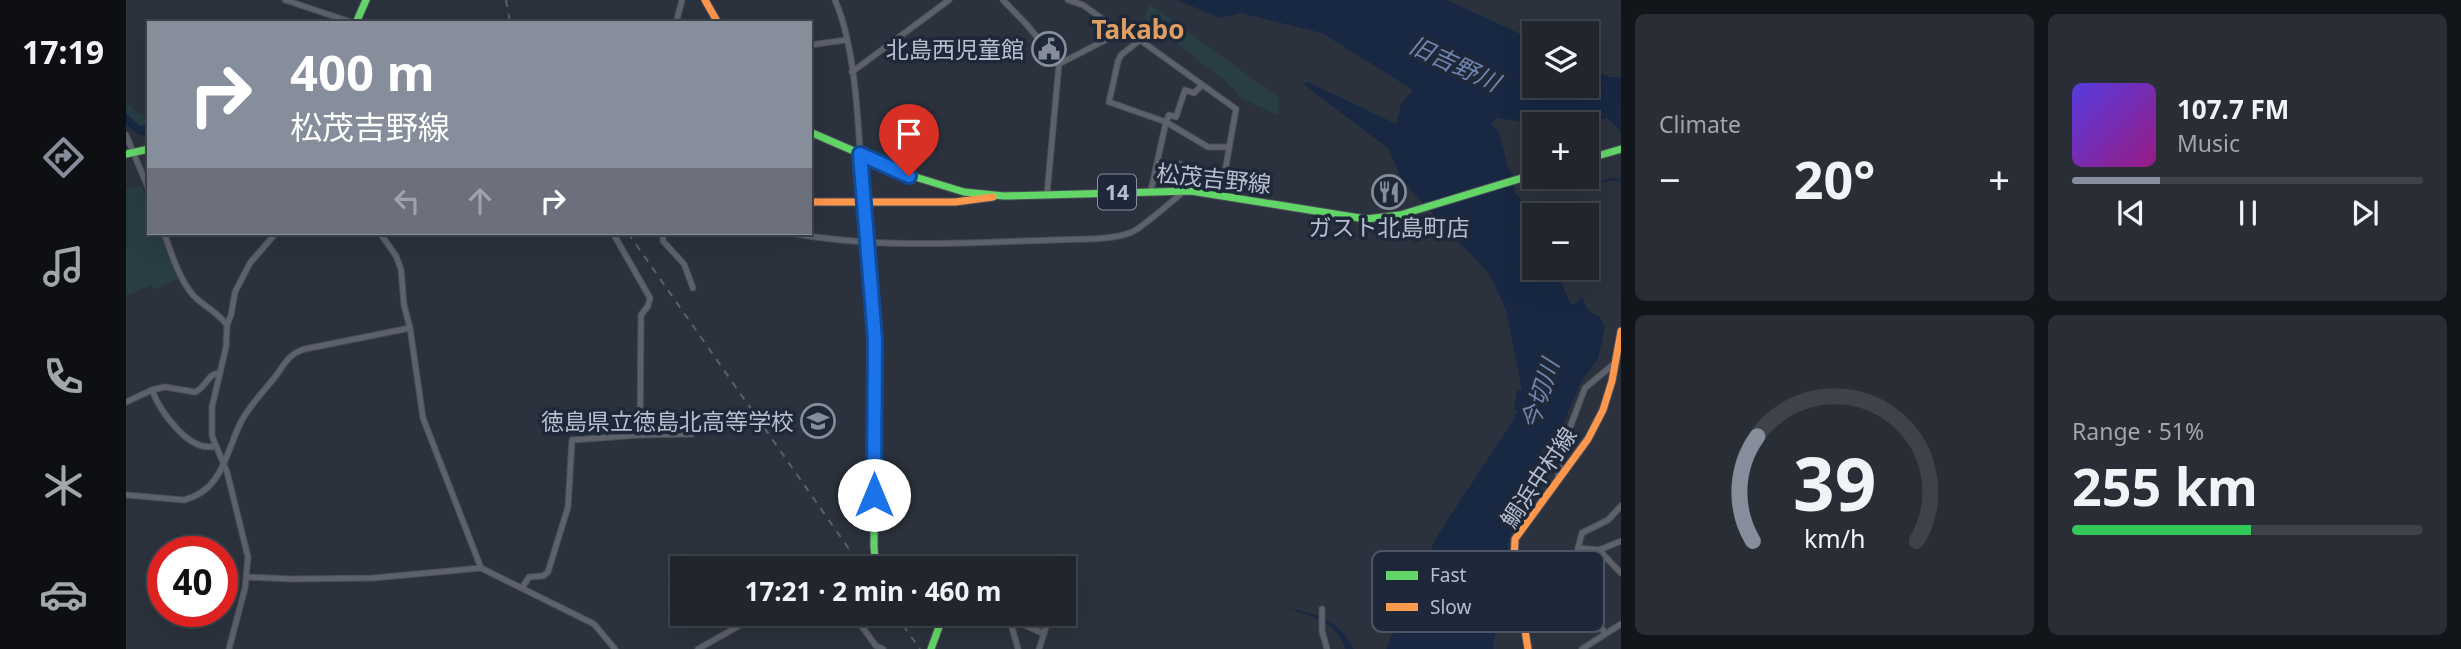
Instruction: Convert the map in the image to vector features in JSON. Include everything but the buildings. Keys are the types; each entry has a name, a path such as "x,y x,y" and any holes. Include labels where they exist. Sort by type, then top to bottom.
{"main road":[{"path":"356,21 366,0"},
{"path":"705,0 717,21"},
{"name":"松茂吉野線","path":"812,133 909,176 964,192 1004,195 1180,191 1221,194 1366,219 1400,215 1522,178"},
{"path":"1599,155 1620,149 1621,159"},
{"path":"812,202 955,202 1004,195"},
{"path":"863,202 875,339 875,556"},
{"name":"鯛浜中村線","path":"1514,551 1515,539 1588,439 1603,410 1621,331"},
{"path":"931,649 938,626"}],"street":[{"path":"285,0 349,21"},
{"path":"677,21 682,0"},
{"path":"835,0 852,72 863,202"},
{"path":"852,72 949,0"},
{"path":"1003,0 1059,64 1047,194"},
{"path":"1068,0 1083,5 1121,32 1140,40 1236,109 1221,194"},
{"path":"1059,64 1121,32"},
{"path":"812,45 846,40"},
{"path":"1140,40 1121,55 1109,102 1166,122 1208,147 1229,147"},
{"path":"1151,190 1169,115 1176,117 1185,90 1194,93 1202,85"},
{"path":"126,135 130,153 147,186"},
{"path":"810,235 867,241 1005,242 1115,236 1133,232 1180,191 1180,164"},
{"path":"165,235 193,294 227,325"},
{"path":"229,649 247,577 246,542 225,465 215,446 210,421 226,346 227,325 238,284 250,263 274,235"},
{"path":"381,235 396,256 401,270 404,305 410,328 423,418 481,568"},
{"path":"614,235 650,298 641,315 640,435"},
{"path":"663,235 663,241 684,264 693,288"},
{"path":"126,495 175,500 190,498 214,482 225,465 249,408 290,355 305,349 410,328"},
{"path":"1558,481 1563,443 1584,388 1615,363"},
{"path":"126,402 165,387 195,392 200,390 211,375 219,373"},
{"path":"152,390 175,428 202,445 209,448 215,446"},
{"path":"522,588 529,577 543,576 548,572 568,507 572,440 692,434"},
{"path":"1577,551 1582,533 1608,520 1621,506"},
{"path":"1578,548 1599,550 1621,541"},
{"path":"1604,555 1621,573"},
{"path":"247,577 373,578 481,568 594,624 615,649"},
{"path":"1322,609 1322,631 1327,649"},
{"path":"1582,649 1621,624"},
{"path":"698,649 739,626"},
{"path":"860,626 874,648 883,649"},
{"path":"1012,626 1018,649"},
{"path":"1027,626 1044,634"},
{"path":"1039,649 1046,626"}],"green space":[{"path":"1150,4 1279,98 1278,115 1240,97 1225,81 1144,18"},
{"path":"126,101 138,114 147,116 147,124 140,126 126,113"},
{"path":"141,185 147,198 147,235 160,235 178,279 153,290 151,285 126,296 126,189"}],"water":[{"path":"1177,0 1447,0 1522,35 1522,98 1599,98 1599,73 1621,77 1621,132 1608,118 1599,119 1599,112 1522,112 1522,121 1497,118 1491,124 1499,132 1508,168 1513,175 1515,193 1525,203 1522,203 1522,280 1560,280 1571,304 1580,298 1584,299 1587,308 1599,316 1605,327 1598,359 1581,382 1557,438 1549,439 1542,449 1539,475 1512,531 1508,551 1430,551 1437,536 1517,411 1514,409 1517,391 1522,390 1506,310 1490,275 1401,179 1389,149 1303,84 1308,82 1396,124 1401,104 1413,90 1322,33 1241,13 1220,18"},
{"path":"126,114 140,126 147,125 147,136 139,135 126,125"},
{"path":"1287,608 1326,619 1341,631 1354,649 1345,649 1336,632 1322,621"},
{"path":"1394,632 1495,632 1493,649 1386,649"}],"waterway":[{"path":"1599,182 1613,179 1621,181"}],"railway":[{"path":"506,0 510,21"},
{"path":"629,235 854,556"},
{"path":"904,626 920,649"}],"traffic: fast":[{"path":"357,21 366,0"},
{"path":"812,133 909,175 964,192 1004,196 1191,191 1366,219 1400,215 1522,178"},
{"path":"126,154 147,149"},
{"path":"1599,155 1621,149"},
{"path":"863,202 875,339 875,556"},
{"path":"931,649 939,626"}],"traffic: slow":[{"path":"705,0 717,21"},
{"path":"812,202 955,202 993,197"},
{"path":"1514,551 1515,539 1588,439 1603,410 1612,381 1621,331"},
{"path":"1525,632 1528,649"}],"place":[{"name":"北島西児童館","path":"1049,49"},
{"name":"ガスト北島町店","path":"1389,192"},
{"name":"徳島県立徳島北高等学校","path":"818,421"}],"district":[{"name":"Takabo","path":"1138,29"}],"route":[{"path":"874,495 875,339 860,154 909,176"}],"water label":[{"name":"旧吉野川","path":"1455,63"},
{"name":"今切川","path":"1539,394"}]}
